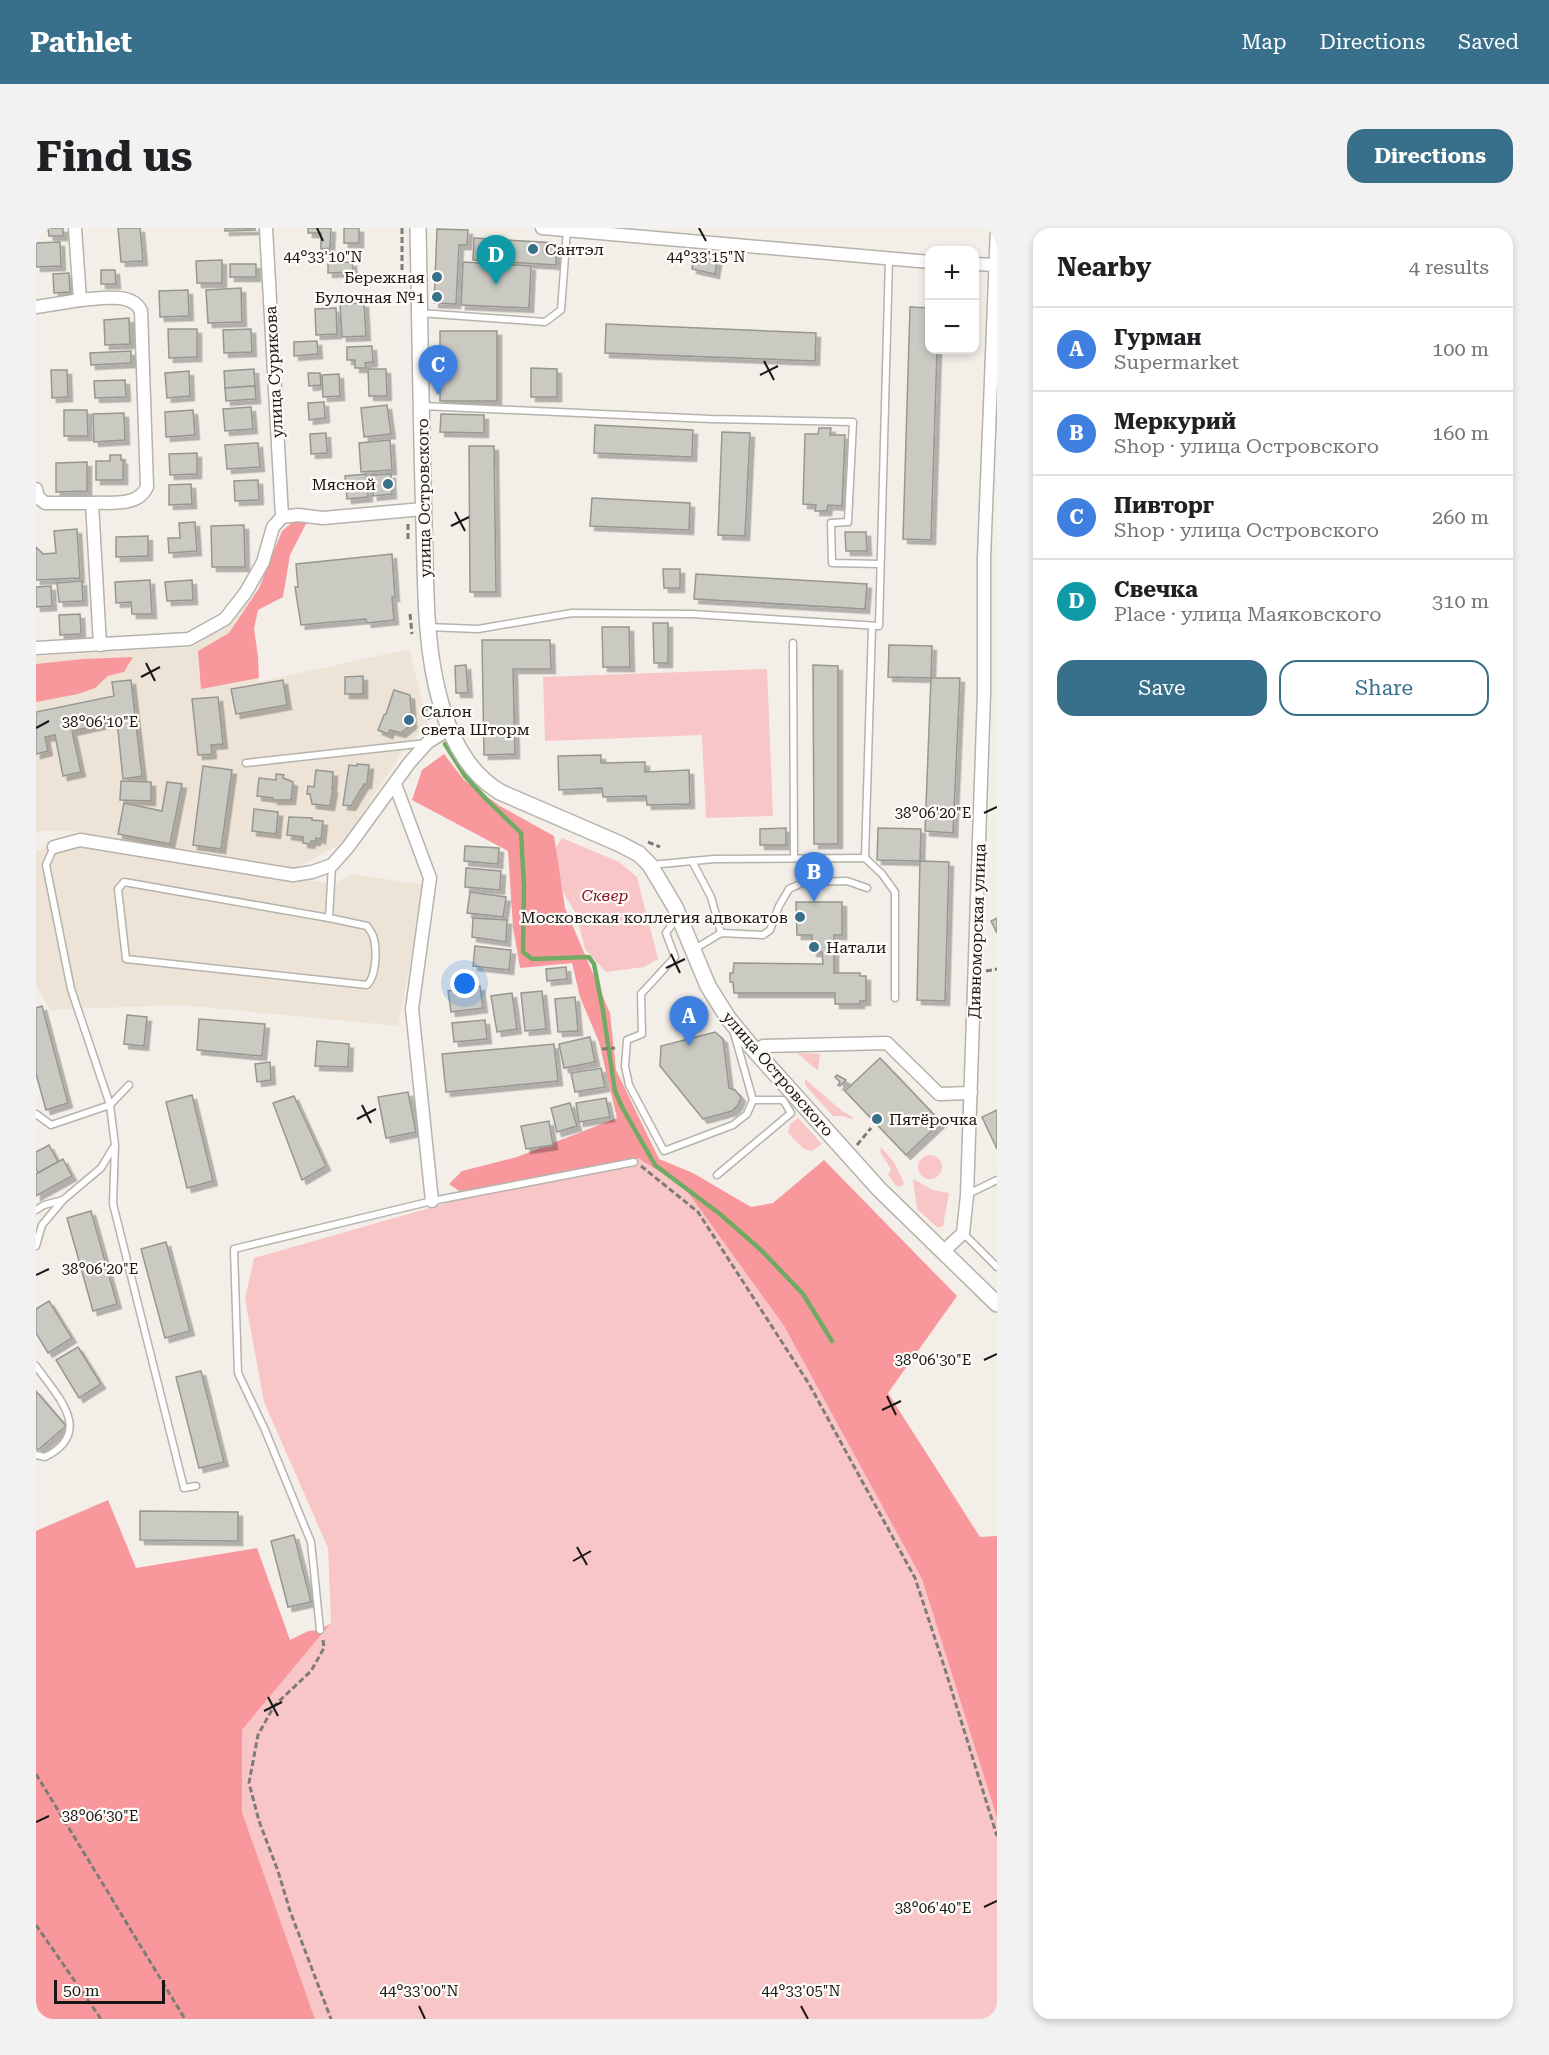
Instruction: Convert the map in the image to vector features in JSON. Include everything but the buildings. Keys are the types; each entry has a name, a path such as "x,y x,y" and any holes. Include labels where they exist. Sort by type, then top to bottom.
{"street":[{"path":"75,228 80,300"},
{"name":"улица Сурикова","path":"266,228 282,517"},
{"name":"улица Островского","path":"418,228 423,509 428,627 434,675 449,729 460,752 485,783 500,792 620,844 639,854 650,865 678,915 708,986 731,1021 792,1102 997,1304"},
{"path":"542,228 925,262"},
{"name":"Дивноморская улица","path":"963,1233 967,1195 971,1093 984,693 984,558 997,228"},
{"path":"979,264 995,266"},
{"path":"36,307 80,300 129,299 137,303 141,311 147,488 144,495 136,501 92,503 45,503 38,497 36,489"},
{"path":"92,503 100,645"},
{"path":"36,648 189,639 225,619 252,582 263,562 273,527 282,517 298,515 323,518 423,509"},
{"path":"54,847 80,840 293,875 312,872 332,865 348,847 410,762 428,742 449,729"},
{"path":"395,784 430,878 412,1009 432,1201"},
{"path":"756,1052 763,1046 887,1043 939,1094 971,1093"},
{"path":"944,1251 963,1233"}],"lane":[{"path":"420,312 545,322 561,310 567,230"},
{"path":"428,627 478,629 572,613 692,614 879,626 889,259"},
{"path":"422,406 711,419 853,422 848,522 831,523 831,563 880,564"},
{"path":"866,858 872,626"},
{"path":"793,643 794,858"},
{"path":"246,763 428,742"},
{"path":"54,847 46,865 71,989 110,1105 115,1145 113,1204 184,1488 196,1486"},
{"path":"650,865 714,859 866,858 895,892 895,998"},
{"path":"692,861 711,897 721,933"},
{"path":"329,918 332,865"},
{"path":"692,951 721,933 763,935 770,930 779,906 789,889 804,882 847,881 867,888"},
{"path":"124,882 329,918 367,927 374,936 375,950 371,981 367,985 126,959 118,889 124,882"},
{"path":"678,915 666,933 675,957 641,994 642,1034 627,1040 625,1066 629,1085 664,1151 733,1125 747,1114 753,1100 731,1021"},
{"path":"36,1114 51,1125 110,1105 129,1084"},
{"path":"717,1175 792,1113 792,1102 753,1100"},
{"path":"36,1246 42,1225 63,1200 102,1168 115,1145"},
{"path":"320,1629 311,1542 265,1430 238,1373 234,1249 432,1201 634,1162"},
{"path":"967,1195 997,1180"},
{"path":"36,1210 44,1205 63,1200"},
{"path":"963,1233 997,1267"},
{"path":"36,1366 67,1411 71,1422 65,1442 45,1457 36,1455"}],"path":[{"path":"642,839 660,847"},
{"path":"602,1049 615,1048"},
{"path":"859,1141 871,1128"},
{"path":"634,1162 698,1212 809,1384 915,1578 945,1666 997,1836"},
{"path":"320,1629 324,1648 311,1671 274,1706 258,1735 249,1783 259,1821 290,1911 331,2019"},
{"path":"36,1774 185,2019"},
{"path":"36,1925 102,2019"}],"shaded area":[{"path":"294,521 307,522 290,555 283,597 258,610 254,629 259,678 201,689 198,651 229,633 259,588 282,531"},
{"path":"249,599 258,682 409,649 428,724 406,747 343,843 294,869 72,831 41,831 36,834 36,656 192,647 229,624"},
{"path":"133,657 124,672 108,676 95,688 78,694 36,702 36,664"},
{"path":"444,754 464,780 500,806 554,836 565,908 610,1013 616,1070 659,1159 693,1173 751,1207 773,1203 824,1160 957,1296 888,1393 980,1537 997,1536 997,1818 922,1579 784,1326 684,1187 638,1158 468,1197 449,1184 462,1171 517,1157 617,1118 599,1042 580,997 572,963 520,968 513,927 508,851 412,800 422,770"},
{"path":"79,843 104,845 333,884 352,874 425,885 398,1026 180,1005 50,1010 36,986 36,850"},
{"path":"108,1500 136,1568 257,1548 290,1640 308,1631 320,1630 331,1623 242,1730 242,1812 315,2019 36,2019 36,1531"}],"green space":[{"path":"767,669 773,816 706,818 702,735 545,741 543,677"},
{"name":"Сквер","path":"562,838 619,862 637,877 658,959 644,967 606,972 585,949 576,914 546,862"},
{"path":"797,1053 820,1054 818,1071"},
{"path":"805,1079 842,1111 854,1118 833,1116 805,1085"},
{"path":"798,1118 822,1144 812,1151 804,1149 788,1133 790,1124"},
{"path":"881,1147 894,1162 904,1183 902,1186 897,1187 888,1175 891,1169 880,1152"},
{"path":"930,1155 939,1158 942,1167 939,1176 930,1179 921,1176 918,1167 921,1158"},
{"path":"638,1158 684,1187 784,1326 922,1579 997,1818 997,2019 315,2019 242,1812 242,1730 331,1623 328,1548 264,1402 245,1299 254,1258 468,1197"},
{"path":"913,1179 933,1190 949,1193 943,1226 938,1228 917,1209"}],"waterway":[{"path":"445,744 465,776 521,833 524,885 523,952 532,959 589,957 594,964 615,1091 655,1165 720,1214 761,1250 803,1294 832,1341"}],"place":[{"name":"Сантэл","path":"533,249"},
{"name":"Бережная","path":"437,277"},
{"name":"Свечка","path":"496,285"},
{"name":"Булочная №1","path":"437,297"},
{"name":"Пивторг","path":"438,395"},
{"name":"Мясной","path":"388,484"},
{"name":"Салон света Шторм","path":"409,720"},
{"name":"Меркурий","path":"814,902"},
{"name":"Московская коллегия адвокатов","path":"800,917"},
{"name":"Натали","path":"814,947"},
{"name":"Гурман","path":"689,1046"},
{"name":"Пятёрочка","path":"877,1119"}]}
